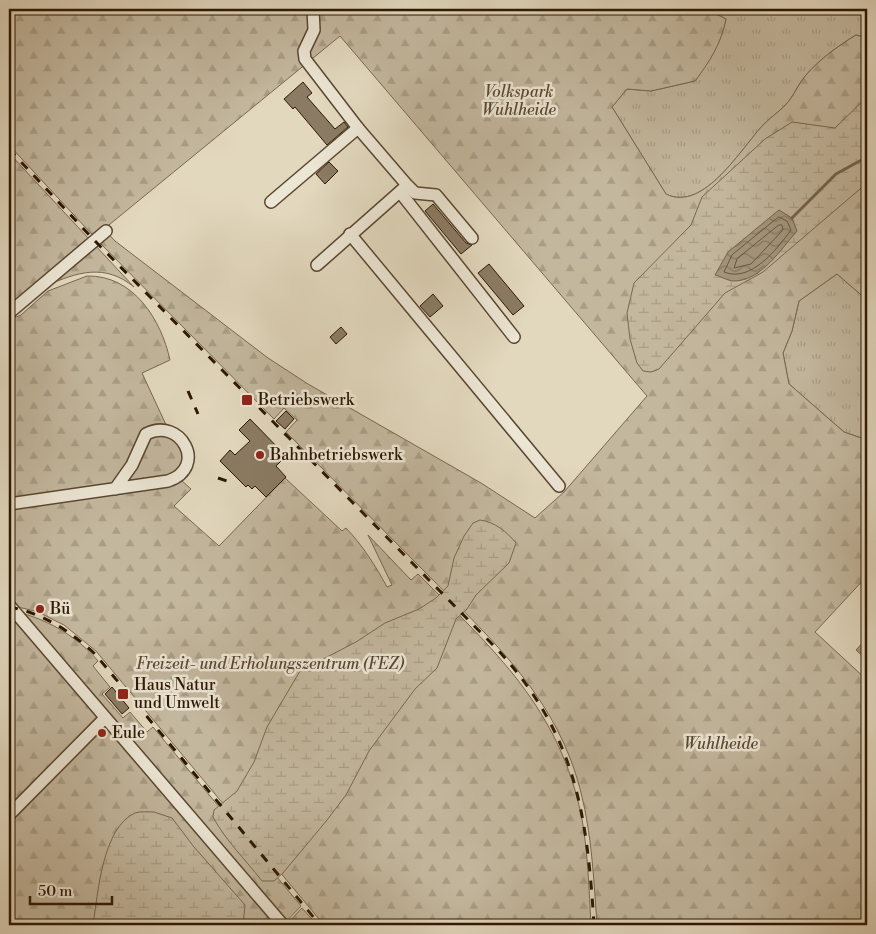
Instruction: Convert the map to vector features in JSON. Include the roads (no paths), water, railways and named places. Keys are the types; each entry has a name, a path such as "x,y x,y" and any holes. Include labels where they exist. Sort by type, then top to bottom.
{"lane":[{"path":"313,9 314,24 312,36 304,51 305,59 514,337"},
{"path":"271,202 358,128"},
{"path":"316,265 403,188"},
{"path":"403,188 415,194 436,195 472,238"},
{"path":"9,313 106,231"},
{"path":"350,234 559,486"},
{"path":"9,504 115,489 176,478 188,464 189,456 186,445 173,433 161,430 146,434 128,472 115,489"},
{"path":"9,605 283,925"},
{"path":"9,815 105,718"}],"water":[{"path":"779,210 792,218 797,231 770,263 753,276 744,280 732,281 715,275 728,252"},
{"path":"867,638 867,660 856,650"}],"waterway":[{"path":"792,218 836,174 867,157"}],"railway":[{"path":"9,149 94,240 497,649 524,681 545,713 561,745 572,777 581,811 587,847 594,925"},
{"path":"188,391 198,414"},
{"path":"218,478 230,482"},
{"path":"9,607 45,618 76,638 95,654 320,925"}],"place":[{"name":"Betriebswerk","path":"247,400"},
{"name":"Bahnbetriebswerk","path":"260,455"},
{"name":"Bü","path":"40,609"},
{"name":"Haus Natur und Umwelt","path":"123,694"},
{"name":"Eule","path":"102,733"}],"park label":[{"name":"Volkspark Wuhlheide","path":"519,101"},
{"name":"Freizeit- und Erholungszentrum (FEZ)","path":"270,664"},
{"name":"Wuhlheide","path":"721,744"}]}
